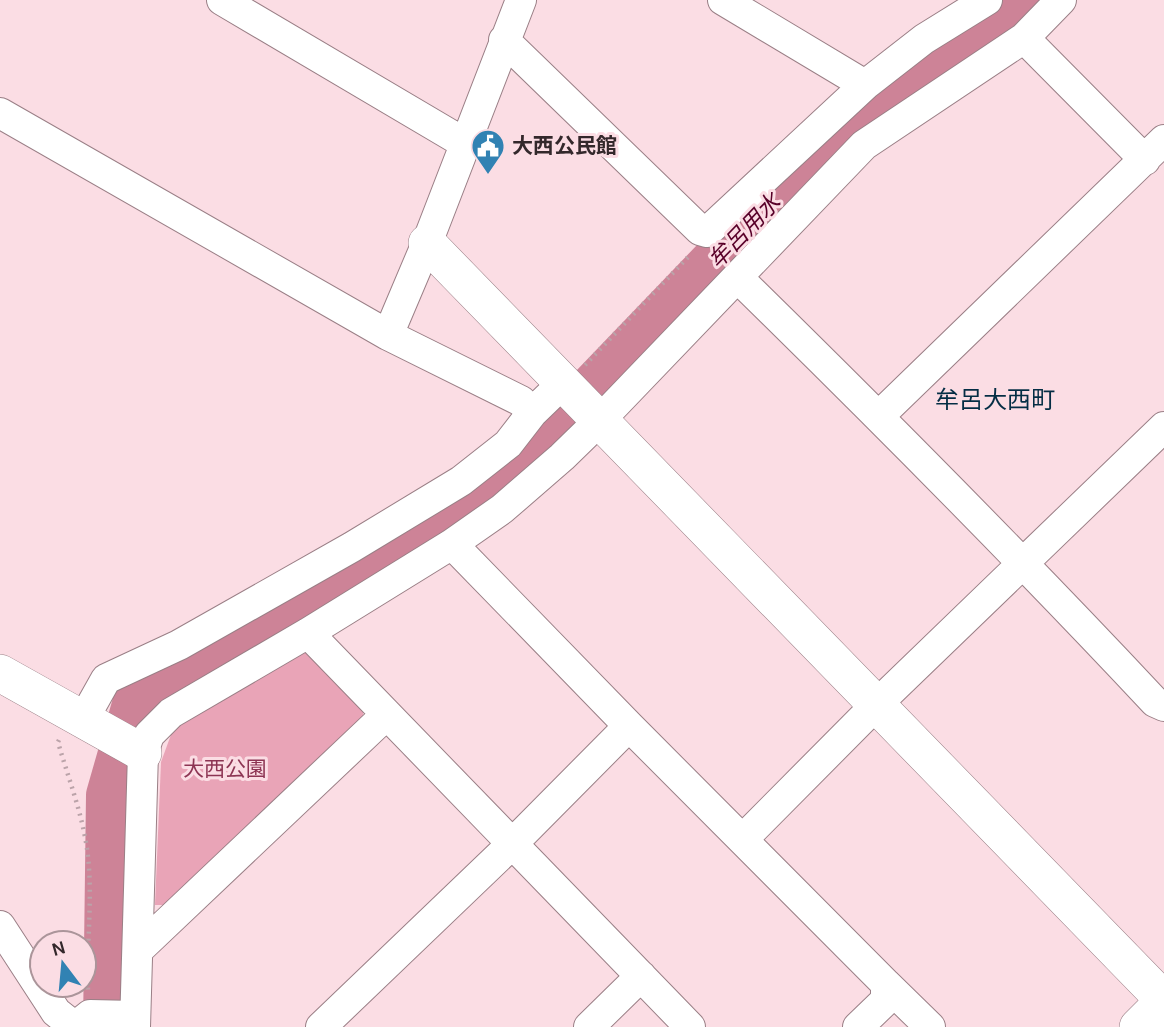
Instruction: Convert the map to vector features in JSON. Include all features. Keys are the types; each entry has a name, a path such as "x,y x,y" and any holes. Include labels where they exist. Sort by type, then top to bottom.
{"street":[{"path":"222,0 466,144"},
{"path":"388,335 428,243 521,0"},
{"path":"723,0 865,85"},
{"path":"504,40 700,230 707,232 865,85 925,39 987,0"},
{"path":"83,727 106,679 179,645 352,547 461,481 508,444 532,413 580,395 737,277 864,145 1024,38 1061,0"},
{"path":"879,416 1154,150 1024,38"},
{"path":"0,113 388,335 521,401 532,413"},
{"path":"428,243 580,395 1164,1001 1138,1027"},
{"path":"737,277 1025,563 1155,702 1164,706"},
{"path":"0,926 56,1012 83,1021 131,1020 138,950 144,753 149,735 171,713 308,633 452,544 502,509 562,457 580,395"},
{"path":"743,839 877,704 1164,427"},
{"path":"452,544 629,726 930,1027"},
{"path":"308,633 690,1027"},
{"path":"0,673 83,727 144,753"},
{"path":"138,950 386,715"},
{"path":"321,1027 512,844 629,726"},
{"path":"589,1027 641,976"},
{"path":"858,1027 886,1000 886,984"}],"path":[{"path":"580,395 704,241 707,232"},
{"path":"83,727 58,743 85,837 89,870 83,1021"}],"green space":[{"name":"大西公園","path":"305,650 362,706 364,720 172,905 155,905 161,762 172,732 197,711"}],"waterway":[{"name":"牟呂用水","path":"105,1027 108,795 135,701 316,589 480,493 546,434 789,181 899,86 1034,0"}],"place":[{"name":"大西公民館","path":"488,176"}],"district":[{"name":"牟呂大西町","path":"995,400"}]}
